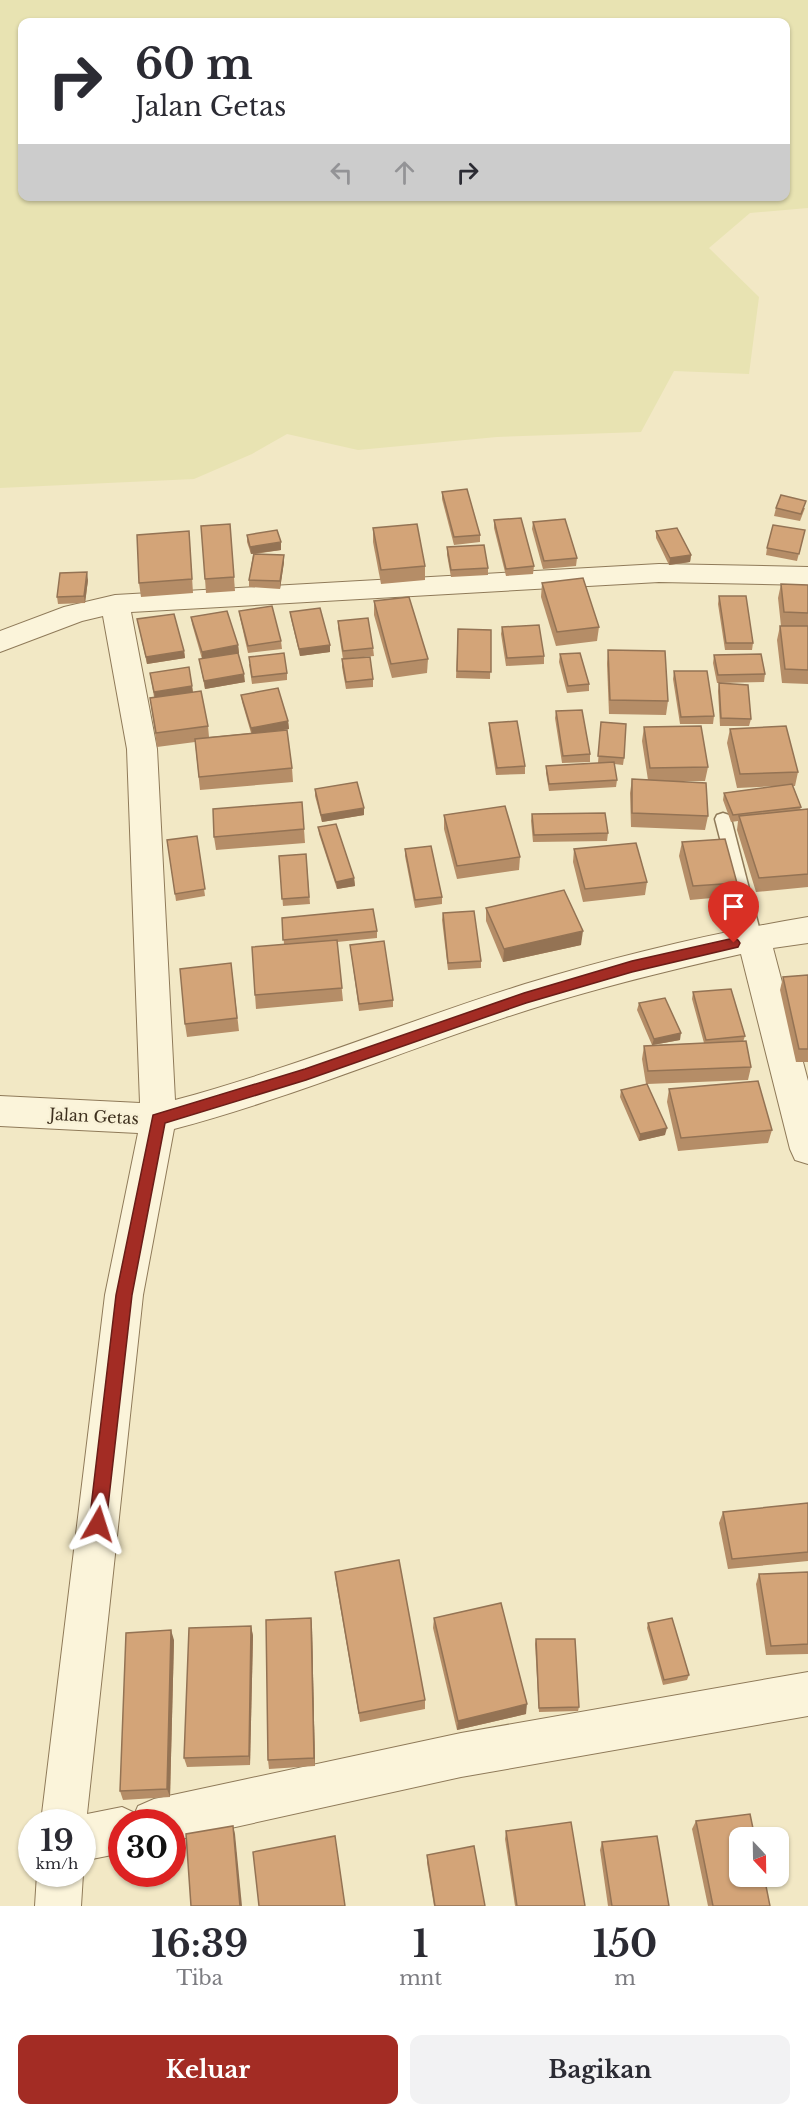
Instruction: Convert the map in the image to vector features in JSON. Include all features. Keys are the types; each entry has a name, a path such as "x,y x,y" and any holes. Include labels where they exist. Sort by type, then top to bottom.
{"street":[{"path":"0,642 74,614 115,604 659,573 808,576"},
{"path":"65,1809 124,1295 158,1119 142,749 115,604"},
{"name":"Jalan Getas","path":"0,1111 158,1119 306,1075 524,999 632,966 754,939 808,930"},
{"path":"754,939 808,1149"},
{"path":"186,1815 461,1755 808,1694"},
{"path":"58,1906 59,1887"}],"lane":[{"path":"723,819 754,939"}],"shaded area":[{"path":"0,0 808,0 808,208 750,213 709,248 759,297 749,374 674,371 641,432 497,437 358,450 287,434 252,454 194,479 0,488"}],"building":[{"path":"467,489 480,535 454,537 442,492"},
{"path":"781,495 806,501 801,514 776,508"},
{"path":"521,518 534,566 506,569 494,520"},
{"path":"565,519 577,558 544,561 533,522"},
{"path":"230,524 234,577 205,579 201,526"},
{"path":"417,524 425,566 381,570 373,528"},
{"path":"773,525 805,530 799,554 767,548"},
{"path":"677,528 691,555 670,558 656,531"},
{"path":"277,530 281,542 250,547 247,535"},
{"path":"189,531 192,579 139,583 137,535"},
{"path":"484,545 488,568 451,570 447,547"},
{"path":"254,554 284,555 280,581 249,580"},
{"path":"87,572 84,596 57,597 60,573"},
{"path":"583,578 599,627 557,632 542,583"},
{"path":"781,584 808,585 808,613 784,612"},
{"path":"719,596 746,596 753,643 726,643"},
{"path":"409,597 428,659 391,664 374,601"},
{"path":"272,606 281,641 248,646 239,611"},
{"path":"320,608 330,645 299,649 290,612"},
{"path":"227,611 238,645 202,652 191,617"},
{"path":"174,614 184,651 146,657 137,619"},
{"path":"368,618 373,648 343,651 338,621"},
{"path":"539,625 544,656 507,658 502,627"},
{"path":"780,626 808,626 808,670 785,669"},
{"path":"458,629 491,630 491,672 457,671"},
{"path":"608,650 665,651 668,701 610,700"},
{"path":"238,653 244,674 204,681 199,659"},
{"path":"284,653 287,673 252,677 249,657"},
{"path":"580,653 589,684 568,686 560,654"},
{"path":"761,654 765,674 718,675 714,655"},
{"path":"370,657 373,679 346,682 342,659"},
{"path":"189,667 192,686 154,692 150,673"},
{"path":"674,671 707,671 714,716 681,717"},
{"path":"719,683 748,685 751,719 721,718"},
{"path":"278,688 288,721 251,728 241,695"},
{"path":"201,691 208,726 156,733 150,698"},
{"path":"582,710 590,754 563,756 556,711"},
{"path":"517,721 525,766 497,768 489,723"},
{"path":"601,722 626,724 624,758 598,756"},
{"path":"701,726 708,767 650,768 644,727"},
{"path":"786,726 798,772 740,774 730,729"},
{"path":"287,730 292,768 199,777 195,739"},
{"path":"614,762 617,780 549,784 546,766"},
{"path":"632,779 706,783 708,816 632,813"},
{"path":"357,782 364,808 321,815 315,789"},
{"path":"792,784 801,807 733,815 724,793"},
{"path":"302,802 304,829 214,837 213,809"},
{"path":"505,806 520,857 457,866 444,815"},
{"path":"808,809 808,874 759,878 739,816"},
{"path":"605,813 608,833 534,835 532,814"},
{"path":"336,824 354,878 336,882 318,827"},
{"path":"197,836 205,889 175,894 167,840"},
{"path":"725,839 737,883 693,886 682,842"},
{"path":"636,843 647,882 585,889 574,849"},
{"path":"431,846 442,897 415,900 405,849"},
{"path":"306,854 309,897 282,899 279,856"},
{"path":"564,890 583,931 504,949 486,908"},
{"path":"373,909 377,931 283,940 282,918"},
{"path":"474,911 481,961 448,963 443,913"},
{"path":"337,940 342,988 255,995 252,947"},
{"path":"384,941 393,1000 359,1004 350,945"},
{"path":"231,963 237,1018 185,1024 180,969"},
{"path":"808,975 808,1049 799,1049 783,977"},
{"path":"731,989 745,1036 706,1040 693,992"},
{"path":"665,998 681,1033 654,1039 639,1003"},
{"path":"746,1041 751,1067 648,1071 644,1046"},
{"path":"758,1081 772,1130 681,1138 669,1089"},
{"path":"647,1084 667,1128 640,1134 621,1090"},
{"path":"808,1503 808,1552 732,1559 723,1512"},
{"path":"399,1560 425,1700 359,1713 335,1572"},
{"path":"808,1572 808,1644 771,1646 759,1574"},
{"path":"501,1603 527,1704 458,1721 434,1618"},
{"path":"311,1618 314,1758 268,1760 266,1620"},
{"path":"672,1618 689,1675 664,1680 648,1623"},
{"path":"251,1626 249,1756 184,1758 189,1628"},
{"path":"171,1630 167,1789 120,1791 126,1633"},
{"path":"536,1639 575,1639 579,1707 539,1708"},
{"path":"750,1814 753,1827 729,1827 729,1887 766,1887 770,1906 713,1906 696,1821"},
{"path":"571,1822 585,1906 517,1906 506,1831"},
{"path":"233,1826 240,1906 191,1906 186,1834"},
{"path":"335,1836 345,1906 259,1906 253,1852"},
{"path":"657,1836 669,1906 612,1906 602,1842"},
{"path":"474,1846 485,1906 435,1906 427,1855"}],"route":[{"path":"98,1524 124,1295 158,1119 229,1100 306,1075 524,999 632,966 734,943"}]}
